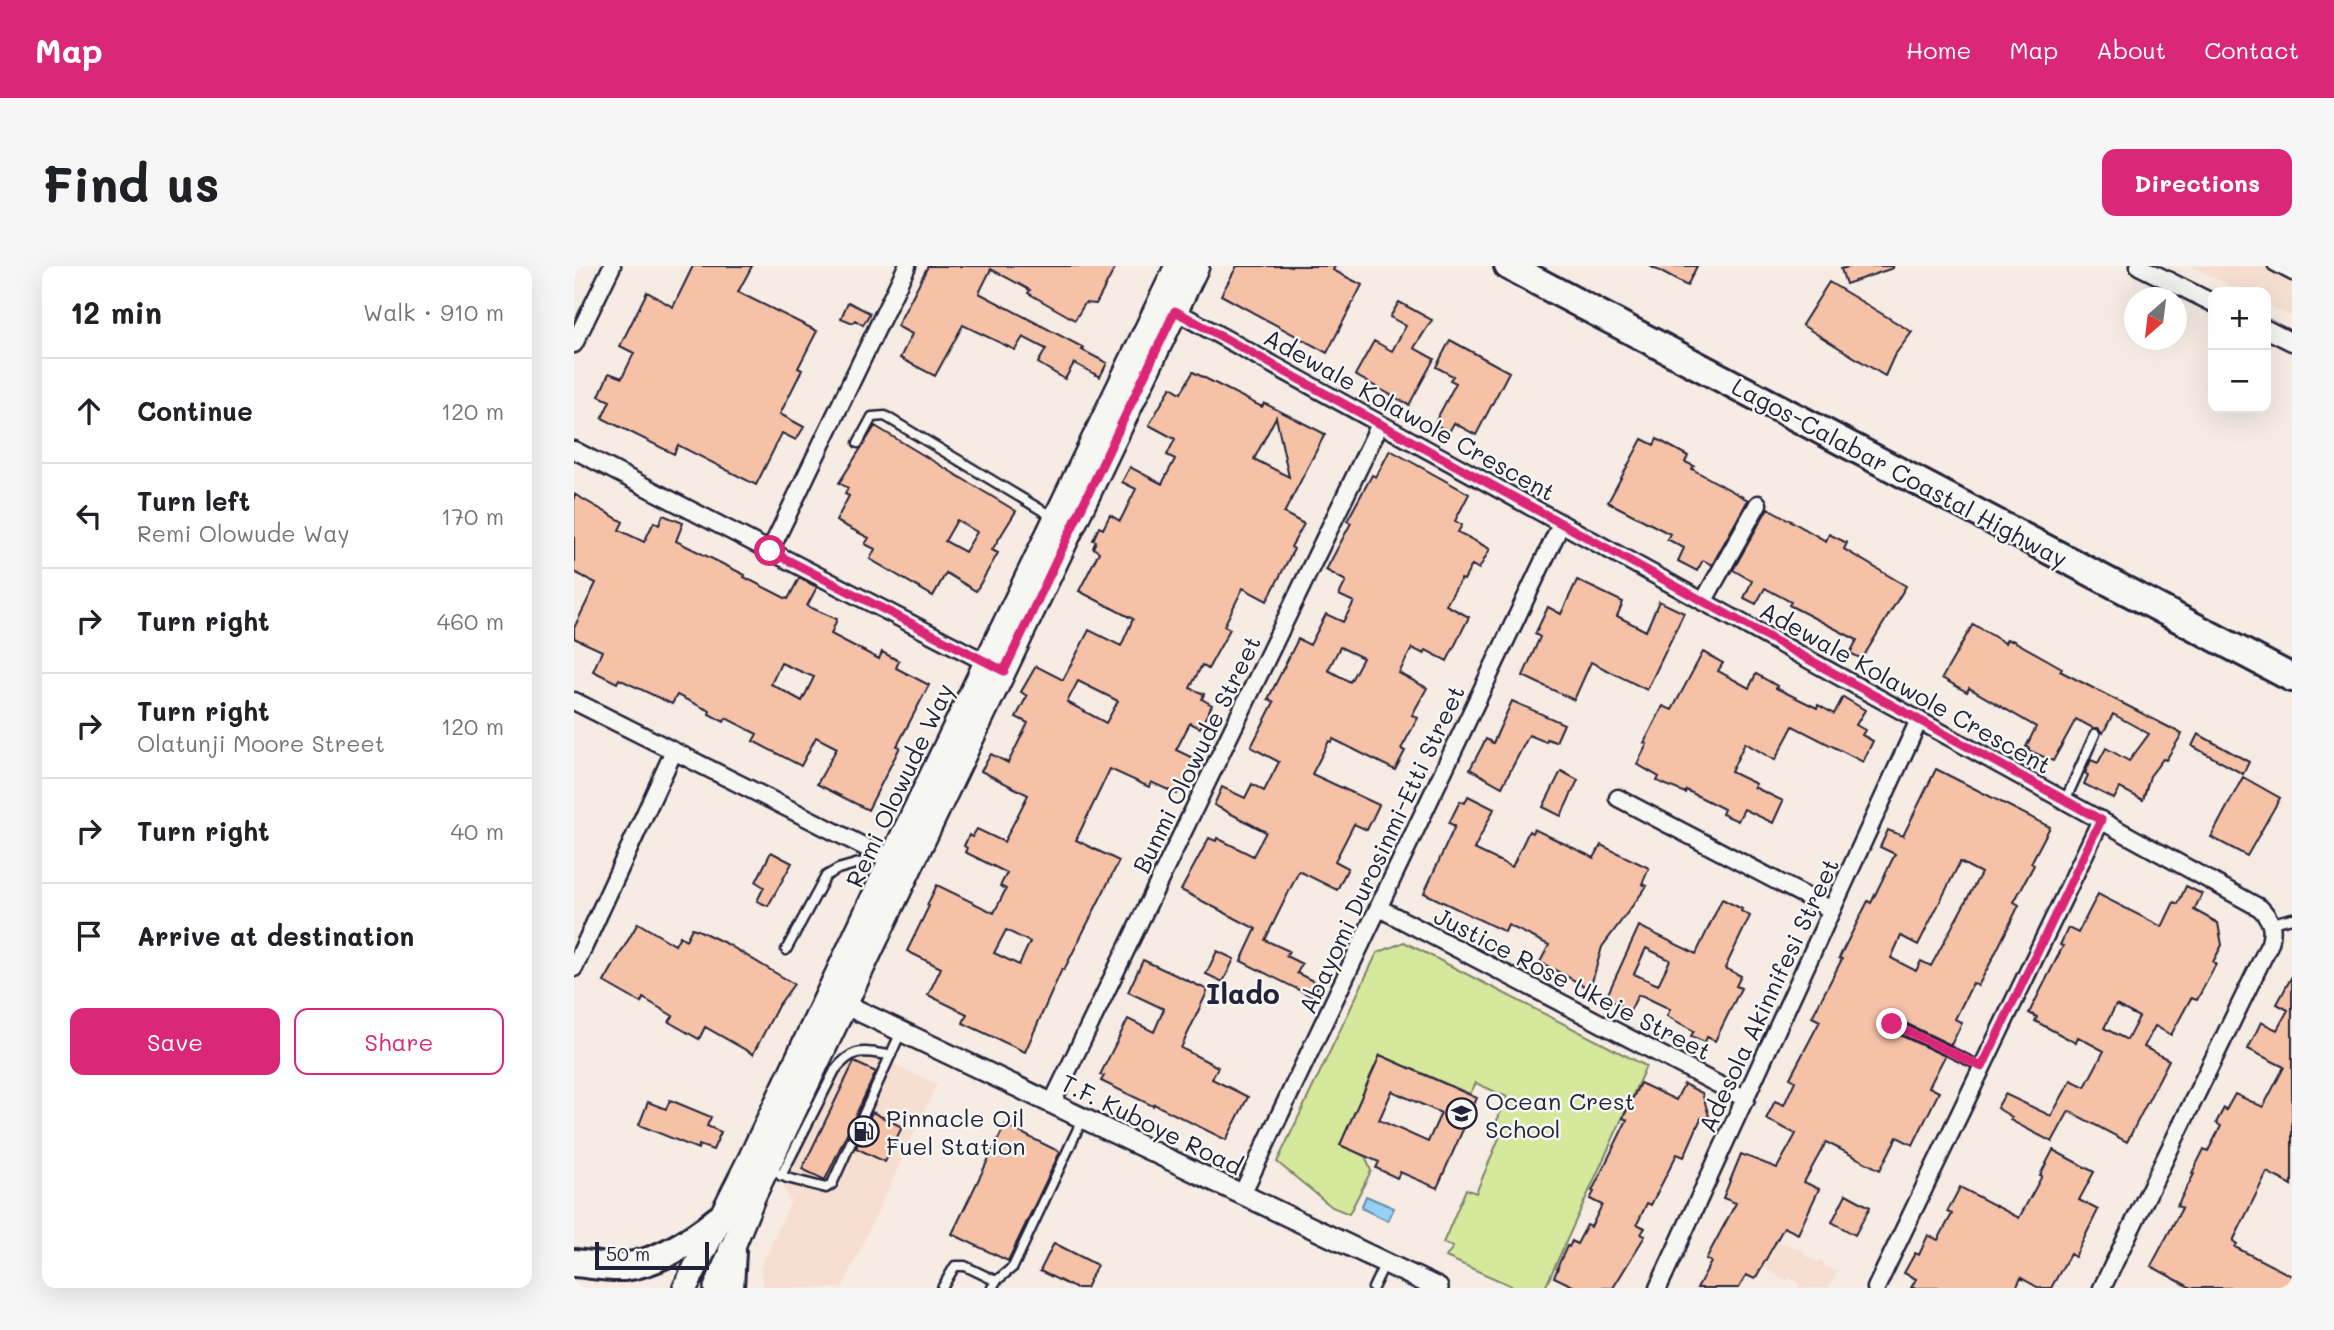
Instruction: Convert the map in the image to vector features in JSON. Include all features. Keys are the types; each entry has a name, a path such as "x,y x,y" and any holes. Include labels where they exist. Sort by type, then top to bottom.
{"highway":[{"name":"Lagos-Calabar Coastal Highway","path":"1508,266 2292,678"},
{"path":"574,1263 622,1267 659,1257 698,1236 719,1219"},
{"path":"730,1288 732,1251"}],"main road":[{"name":"Remi Olowude Way","path":"716,1288 754,1195 844,1004 995,667 1167,307 1177,266"},
{"name":"Remi Olowude Way","path":"685,1288 719,1219 767,1167 887,858 995,667 1056,518 1167,307 1197,266"}],"street":[{"path":"574,344 612,266"},
{"path":"770,551 907,266"},
{"path":"2139,266 2208,300"},
{"name":"Adewale Kolawole Crescent","path":"1167,307 2260,908 2272,923"},
{"path":"2271,332 2292,342"},
{"name":"Bunmi Olowude Street","path":"1052,1103 1380,424"},
{"path":"574,450 995,667"},
{"path":"1703,602 1758,504"},
{"name":"Abayomi Durosinmi-Etti Street","path":"1242,1194 1561,524"},
{"path":"574,701 887,858"},
{"name":"Adesola Akinnifesi Street","path":"1658,1288 1919,720"},
{"path":"574,968 674,751"},
{"path":"1618,798 1832,910"},
{"path":"1876,1288 2101,820"},
{"name":"Justice Rose Ukeje Street","path":"1379,908 1746,1099"},
{"path":"2102,1288 2270,943 2272,923"},
{"name":"T.F. Kuboye Road","path":"844,1004 1438,1288"}],"lane":[{"path":"2273,266 2292,276"},
{"path":"858,443 872,417 886,416 1056,518"},
{"path":"2065,801 2095,734"},
{"path":"786,950 826,876 838,869 887,858"},
{"path":"2272,923 2292,918"},
{"path":"1892,1024 1982,1067"},
{"path":"891,1055 856,1051 844,1058 767,1167 826,1188 832,1184 891,1055 901,1031"},
{"path":"942,1288 955,1266 965,1266 994,1285 1013,1267 1083,1118"},
{"path":"1373,1288 1385,1263"}],"shaded area":[{"path":"2191,266 2292,266 2292,317 2271,306 2271,287 2233,287"},
{"name":"Pinnacle Oil Fuel Station","path":"868,1056 937,1084 842,1288 761,1288 763,1283 760,1268 791,1201 783,1188 844,1063"},
{"path":"1779,1241 1804,1251 1803,1254 1817,1262 1819,1260 1825,1263 1824,1266 1837,1272 1828,1288 1801,1288 1798,1287 1799,1283 1789,1278 1787,1281 1764,1268"}],"green space":[{"name":"Ocean Crest School","path":"1404,942 1646,1066 1545,1288 1516,1288 1446,1257 1453,1247 1443,1243 1466,1189 1476,1193 1500,1136 1492,1132 1507,1097 1476,1083 1470,1094 1380,1055 1340,1145 1365,1156 1371,1171 1349,1214 1332,1207 1277,1162 1377,953"}],"water":[{"path":"1366,1196 1394,1208 1388,1221 1361,1208"}],"building":[{"path":"693,266 752,266 738,292 817,331 798,368 802,370 780,414 804,427 796,440 782,433 756,485 678,445 674,454 602,418 610,401 599,396 609,373 622,378 634,353 620,346 647,292 673,307"},
{"path":"928,266 1116,266 1096,304 1085,303 1075,320 1028,293 1030,290 991,269 979,293 1084,348 1082,350 1107,363 1100,377 1074,363 1065,379 1038,363 1046,349 1023,337 1015,350 963,325 935,376 900,358 912,334 897,326"},
{"path":"1237,266 1335,266 1333,270 1362,285 1327,353 1221,295"},
{"path":"1650,266 1697,266 1687,286"},
{"path":"1852,266 1893,268 1846,284 1841,269"},
{"path":"1829,282 1912,332 1894,356 1885,376 1802,325"},
{"path":"848,302 870,313 863,325 855,320 853,323 841,318"},
{"path":"1399,302 1432,320 1414,348 1434,359 1409,405 1355,375 1374,341 1392,351 1406,326 1390,317"},
{"path":"1450,340 1509,372 1476,435 1454,423 1449,432 1434,424 1456,383 1450,380 1453,376 1436,367"},
{"path":"1193,372 1262,407 1264,403 1325,434 1284,513 1304,524 1267,601 1243,588 1224,626 1230,629 1208,669 1202,665 1190,688 1204,694 1202,699 1212,705 1200,728 1190,723 1176,750 1195,759 1177,794 1151,782 1149,787 1110,769 1076,840 1119,861 1064,970 1062,969 1025,1052 963,1023 967,1014 928,995 941,968 907,951 937,885 994,913 1006,889 1000,886 1007,873 965,852 967,848 964,846 969,835 972,837 977,829 1004,842 1028,795 981,771 991,754 1008,763 1028,723 1016,717 1027,696 1021,692 1036,666 1063,680 1089,630 1121,646 1133,619 1079,591 1099,552 1093,548 1096,541 1093,540 1099,527 1103,529 1110,515 1120,521 1136,489 1122,482 1130,467 1162,484 1175,459 1167,455 1175,439 1149,425 1171,387 1181,393","holes":["1276,417 1289,477 1254,459","1078,681 1118,701 1106,723 1067,702","1006,930 1030,942 1019,965 994,953"]},
{"path":"875,426 1016,511 992,550 998,553 976,591 946,573 933,596 870,559 875,549 865,544 869,538 836,521 849,496 845,494 848,488 839,483","holes":["957,520 977,532 965,552 945,541"]},
{"path":"1642,439 1654,445 1657,439 1688,456 1685,462 1694,466 1692,469 1748,500 1712,565 1703,560 1697,571 1678,561 1684,548 1667,539 1670,534 1608,502"},
{"path":"1390,450 1469,494 1455,521 1462,525 1458,532 1490,549 1479,569 1472,565 1464,580 1461,579 1446,605 1469,617 1447,661 1426,650 1424,654 1412,648 1399,673 1427,688 1412,715 1418,718 1401,749 1405,751 1395,770 1333,739 1332,742 1329,741 1312,774 1379,805 1367,830 1354,824 1335,861 1348,868 1337,890 1299,871 1265,940 1289,951 1286,956 1302,964 1297,973 1319,984 1313,997 1241,961 1256,929 1181,890 1209,838 1216,841 1217,838 1253,856 1266,832 1214,805 1222,787 1245,798 1252,784 1264,791 1279,762 1251,747 1274,702 1268,699 1298,639 1310,645 1326,614 1343,622 1354,602 1339,595 1346,581 1326,570 1351,523 1347,521 1372,475 1376,477","holes":["1340,647 1363,658 1350,682 1328,670"]},
{"path":"574,494 623,522 619,530 644,542 654,522 659,525 663,515 683,523 676,541 785,598 788,599 799,578 817,587 807,606 837,619 831,634 879,659 882,652 899,661 896,668 929,685 868,810 817,784 837,748 816,737 801,766 753,741 757,734 726,718 724,722 709,714 710,711 677,695 672,704 619,679 617,683 593,671 602,651 574,638 574,628 596,583 574,572","holes":["781,663 814,677 802,701 771,684"]},
{"path":"1768,508 1826,541 1829,534 1847,543 1844,549 1906,586 1862,659 1850,653 1857,640 1789,605 1791,602 1765,588 1756,604 1744,598 1752,581 1733,570"},
{"path":"1577,580 1623,602 1617,616 1646,631 1659,601 1684,613 1647,690 1591,662 1574,700 1523,676 1540,637 1535,634 1548,607 1561,614"},
{"path":"1973,624 2005,643 2007,639 2012,640 2062,668 2060,671 2182,734 2166,760 2163,759 2150,776 2143,800 2120,788 2114,799 2084,784 2088,775 2085,773 2091,760 2098,763 2106,748 2129,761 2149,734 2113,714 2103,733 2098,728 2076,719 2053,761 2026,747 2036,727 1969,688 1967,692 1942,678"},
{"path":"1703,652 1723,663 1718,671 1749,688 1756,674 1777,686 1776,688 1834,714 1843,697 1865,710 1856,725 1865,730 1862,735 1873,741 1863,762 1793,726 1775,760 1745,743 1731,772 1783,801 1773,823 1744,809 1738,821 1722,814 1724,809 1686,790 1685,793 1657,781 1659,777 1637,764 1647,744 1644,743 1663,706 1672,710"},
{"path":"1512,701 1564,724 1556,742 1547,739 1546,742 1529,735 1502,787 1470,769 1486,739 1493,743"},
{"path":"2198,734 2249,762 2243,774 2192,746"},
{"path":"1936,769 2050,827 2014,902 2019,905 1993,958 1978,986 1973,983 1955,1019 1962,1023 1951,1045 1895,1018 1889,1018 1886,1022 1889,1030 1945,1056 1929,1087 1939,1092 1913,1145 1897,1137 1880,1170 1826,1142 1804,1182 1819,1189 1798,1234 1784,1227 1755,1279 1746,1275 1739,1288 1697,1288 1711,1262 1706,1259 1736,1203 1723,1198 1741,1154 1777,1168 1796,1134 1766,1119 1775,1101 1784,1105 1795,1081 1790,1078 1820,1021 1812,1017 1868,901 1871,903 1895,854 1880,847 1888,830 1903,836","holes":["1960,862 1981,873 1931,966 1921,961 1916,971 1891,958 1901,936 1918,945"]},
{"path":"1561,771 1578,780 1561,816 1543,807"},
{"path":"2243,777 2280,798 2247,856 2211,837"},
{"path":"1468,796 1494,809 1474,849 1512,867 1529,831 1532,833 1534,829 1594,858 1601,845 1649,868 1642,884 1647,886 1602,947 1590,989 1540,962 1549,945 1508,925 1505,932 1424,893 1455,826 1449,823 1460,801 1465,803"},
{"path":"771,852 792,863 768,906 757,901 764,887 756,882"},
{"path":"2186,886 2202,894 2194,910 2218,923 2222,945 2213,962 2216,964 2197,1000 2191,998 2171,1035 2155,1026 2144,1047 2169,1060 2127,1142 2069,1111 2052,1142 2010,1120 2012,1117 1997,1108 2005,1094 2051,1116 2071,1080 2085,1087 2104,1051 2078,1037 2076,1043 2035,1021 2037,1017 2029,1013 2063,946 2060,945 2068,928 2078,933 2098,894 2162,927 2174,902 2178,904","holes":["2116,1005 2139,1017 2127,1040 2104,1028"]},
{"path":"1722,899 1750,916 1725,968 1741,976 1736,986 1741,988 1715,1041 1707,1037 1705,1042 1691,1036 1694,1031 1667,1016 1670,1009 1643,996 1638,995 1630,1011 1606,998 1639,926 1696,954","holes":["1646,948 1670,960 1658,985 1634,974"]},
{"path":"638,923 675,945 680,936 686,940 692,928 698,930 794,984 778,1006 753,1054 705,1027 699,1039 669,1022 673,1016 643,998 641,1003 604,982"},
{"path":"1217,951 1234,959 1223,982 1206,974"},
{"path":"1143,960 1208,990 1181,1048 1218,1067 1212,1079 1248,1097 1226,1140 1101,1081 1104,1076 1100,1075 1128,1019 1154,1032 1164,1009 1128,992"},
{"path":"2292,976 2292,1185 2267,1172 2233,1241 2237,1244 2235,1247 2292,1276 2292,1288 2191,1288 2151,1266 2182,1208 2177,1206 2204,1149 2208,1151 2221,1126 2216,1123 2224,1108 2226,1110 2235,1094 2263,1107 2284,1067 2248,1049 2261,1022 2277,1030 2288,1010 2277,1004"},
{"path":"1380,1055 1477,1098 1437,1188 1400,1172 1397,1178 1376,1168 1379,1162 1340,1145","holes":["1392,1091 1441,1113 1428,1142 1379,1120"]},
{"path":"854,1062 876,1072 825,1180 802,1169"},
{"path":"1640,1083 1676,1100 1684,1084 1702,1093 1709,1116 1701,1118 1684,1157 1677,1154 1651,1205 1647,1203 1637,1224 1645,1228 1641,1234 1645,1236 1613,1288 1577,1288 1554,1277 1567,1246 1569,1247 1572,1241 1577,1244 1587,1225 1591,1227 1602,1205 1590,1199 1594,1192 1592,1191 1627,1120 1623,1118"},
{"path":"670,1100 711,1117 707,1126 721,1132 713,1150 699,1145 698,1149 639,1125 648,1102 666,1109"},
{"path":"872,1112 902,1127 885,1162 856,1148"},
{"path":"1005,1125 1060,1152 1008,1261 952,1234"},
{"path":"2053,1150 2094,1172 2079,1200 2098,1210 2075,1257 2070,1254 2051,1288 2039,1288 2021,1278 2016,1288 1911,1288 1916,1279 1904,1273 1915,1253 1919,1255 1928,1235 1938,1240 1952,1214 1947,1212 1960,1187 2019,1218"},
{"path":"1846,1194 1870,1207 1855,1235 1832,1222"},
{"path":"1054,1243 1097,1265 1086,1288 1075,1288 1040,1271"}],"place":[{"name":"Ocean Crest School","path":"1462,1114"},
{"name":"Pinnacle Oil Fuel Station","path":"863,1131"}],"district":[{"name":"Ilado","path":"1243,993"}],"route":[{"path":"770,551 1004,671 1175,311 2101,820 1982,1067 1892,1024"}]}
